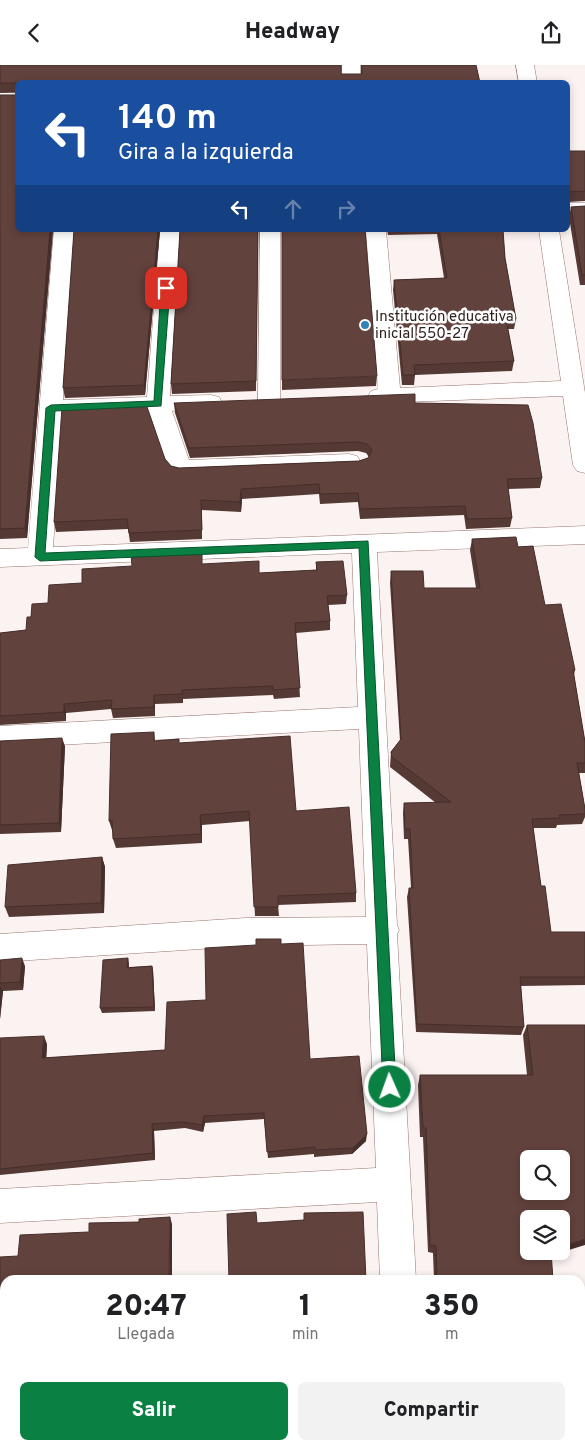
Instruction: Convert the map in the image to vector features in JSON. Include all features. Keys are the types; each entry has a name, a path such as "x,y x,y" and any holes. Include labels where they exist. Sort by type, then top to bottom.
{"street":[{"path":"351,65 351,80"},
{"path":"525,65 528,80"},
{"path":"570,209 585,209"},
{"path":"40,557 64,232"},
{"path":"170,232 158,404 180,468 358,461"},
{"path":"51,408 260,400 270,232"},
{"path":"376,232 390,395"},
{"path":"549,232 585,465"},
{"path":"362,396 572,388"},
{"path":"0,558 585,535"},
{"path":"364,544 384,930 398,1275"},
{"path":"0,737 372,717"},
{"path":"0,948 87,945 246,932 384,930"},
{"path":"0,1206 394,1184"}],"building":[{"path":"0,65 341,65 341,74 362,74 362,65 476,65 479,80 15,80 15,83 0,83"},
{"path":"0,95 15,95 15,232 50,232 25,528 0,529"},
{"path":"570,151 585,151 585,191 570,192"},
{"path":"585,206 585,275 582,275 571,207"},
{"path":"74,232 158,232 144,385 63,388"},
{"path":"180,232 258,232 256,381 171,384"},
{"path":"282,232 365,232 377,376 282,380"},
{"path":"439,232 503,232 505,258 516,319 506,319 514,361 414,365 415,375 403,375 394,280 447,278"},
{"path":"415,394 415,403 528,405 533,423 542,478 507,479 512,518 467,519 465,506 360,509 358,493 320,494 319,484 241,489 240,502 201,500 202,530 129,533 127,519 54,522 62,407 146,404 165,459 171,466 179,468 359,461 368,458 372,450 367,444 358,442 189,448 174,403"},
{"path":"516,537 518,547 533,546 545,605 561,604 575,670 573,670 585,742 585,763 577,763 585,814 559,815 560,818 532,819 541,886 545,886 551,932 585,932 585,977 520,977 524,1027 417,1024 409,888 413,888 410,829 405,829 404,803 451,802 392,757 391,752 401,739 391,571 423,571 424,588 480,588 472,539"},
{"path":"202,551 202,564 259,561 259,573 317,570 316,562 343,561 347,595 327,596 330,621 295,623 300,688 273,690 273,686 182,690 182,694 154,695 154,707 111,709 112,700 64,704 64,712 0,716 0,633 26,630 27,617 31,617 32,604 48,603 49,585 82,583 82,569 132,566 131,554"},
{"path":"154,732 154,741 179,739 179,743 290,736 296,811 349,807 356,893 278,896 278,907 254,907 249,811 200,815 201,834 113,839 112,820 109,821 111,734"},
{"path":"62,738 59,823 0,825 0,741"},
{"path":"102,857 101,903 5,907 8,865"},
{"path":"256,939 281,939 281,944 303,943 310,1059 359,1056 367,1134 353,1148 315,1150 315,1147 267,1152 264,1113 204,1116 202,1125 183,1122 152,1124 153,1153 0,1169 0,1038 44,1036 42,1058 165,1050 167,1002 206,1000 205,948 256,945"},
{"path":"22,958 20,982 0,983 0,960"},
{"path":"128,958 127,968 152,966 154,1007 100,1008 103,960"},
{"path":"527,1025 585,1025 585,1239 570,1244 570,1210 520,1210 520,1260 552,1260 553,1275 437,1275 436,1246 430,1245 426,1128 423,1128 420,1075 533,1075"},
{"path":"256,1212 257,1223 304,1220 304,1213 363,1212 366,1275 229,1275 227,1214"},
{"path":"170,1217 169,1275 0,1275 0,1257 18,1256 20,1235 89,1232 89,1223 139,1222 139,1219"}],"place":[{"name":"Institución educativa inicial 550-27","path":"365,325"}],"route":[{"path":"166,288 158,404 51,408 40,557 364,544 384,930 390,1087"}]}
